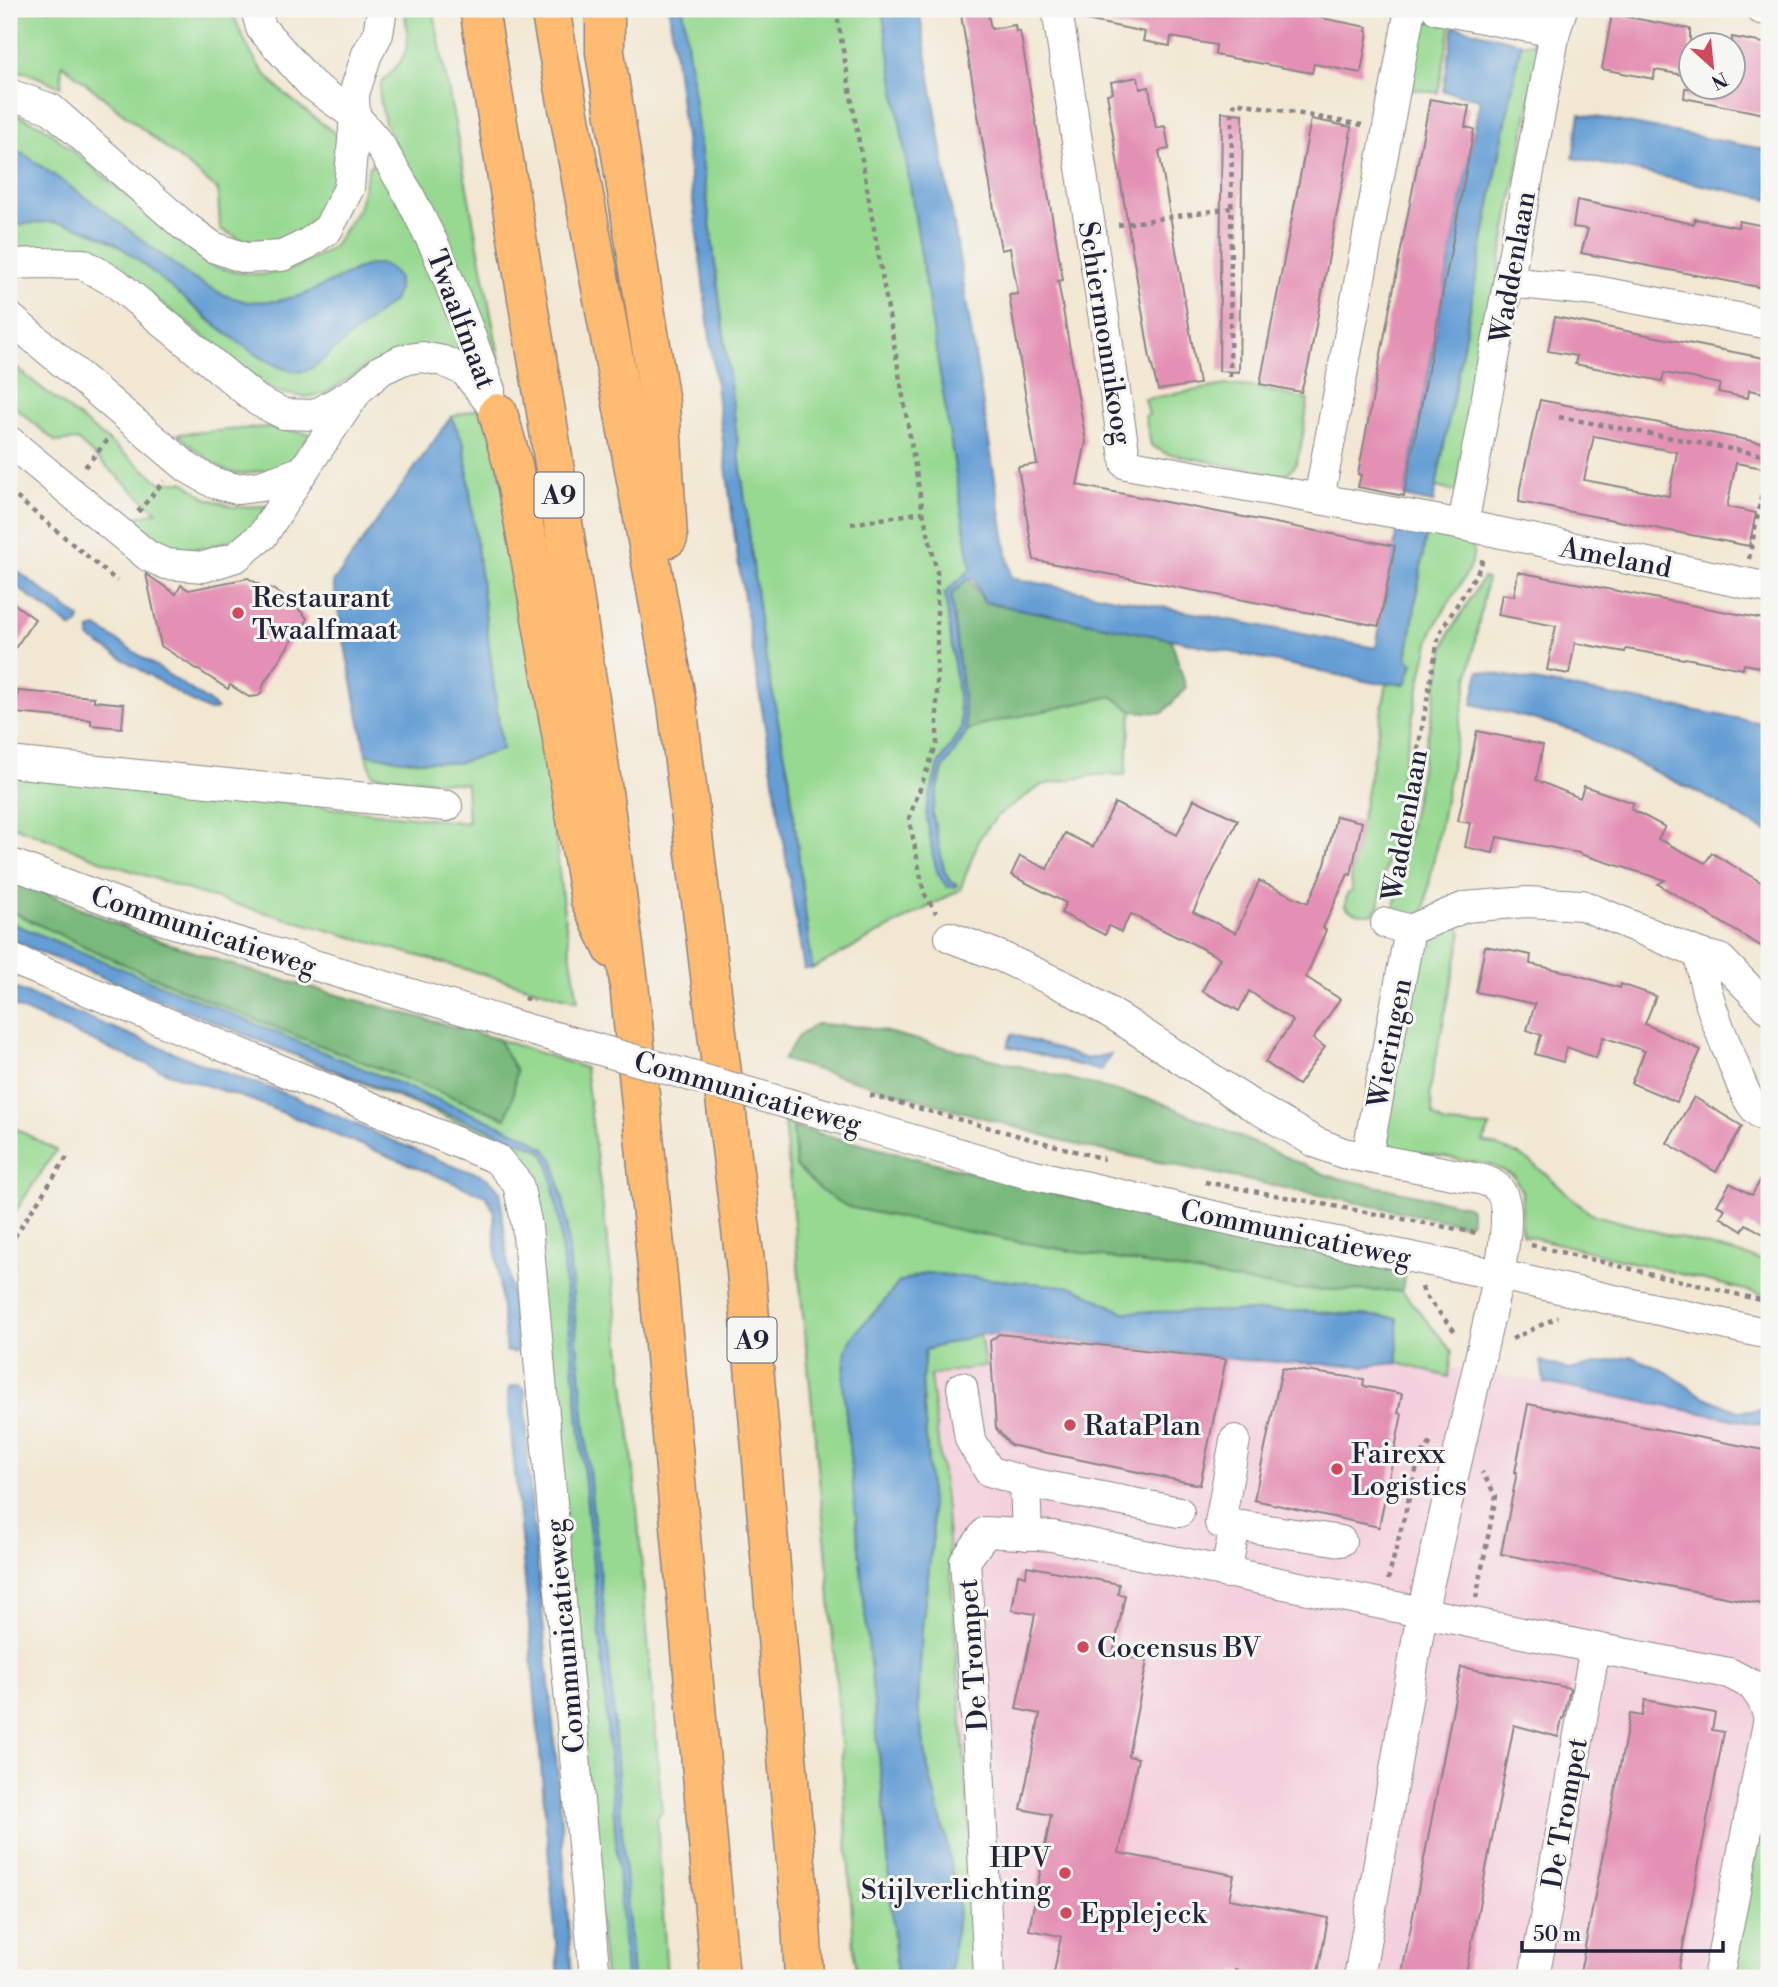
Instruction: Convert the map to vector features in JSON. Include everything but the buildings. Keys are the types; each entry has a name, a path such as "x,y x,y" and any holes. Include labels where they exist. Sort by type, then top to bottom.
{"highway":[{"name":"A9","path":"479,9 547,418 594,726 629,983 661,1305 719,1978"},
{"name":"A9","path":"550,9 677,704 746,1271 804,1978"},
{"name":"A9","path":"606,9 605,52 660,403 677,704"},
{"name":"A9","path":"498,413 513,466 590,900 629,983"}],"street":[{"name":"Twaalfmaat","path":"256,9 261,28 311,83 355,116 379,144 408,193 436,249 498,413"},
{"path":"9,94 51,109 213,247 245,258 282,256 307,244 328,229 349,188 355,116 354,94 367,54 378,34 383,9"},
{"name":"Schiermonnikoog","path":"1057,9 1126,464 1475,528"},
{"path":"1319,499 1410,9"},
{"path":"1437,9 1558,20"},
{"path":"1761,9 1769,10"},
{"name":"Waddenlaan","path":"1475,528 1509,282 1558,20"},
{"name":"Twaalfmaat","path":"9,264 83,264 116,283 258,401 284,414 315,415 358,390 381,370 402,360 422,357 443,361 465,371 498,413"},
{"path":"1509,282 1596,291 1769,324"},
{"path":"9,317 181,462 214,484 237,489 261,486 303,471"},
{"name":"Twaalfmaat","path":"9,441 148,556 166,564 204,567 236,556 263,535 358,390"},
{"name":"Ameland","path":"1475,528 1757,586"},
{"path":"9,762 447,806"},
{"name":"Communicatieweg","path":"9,863 157,918 534,1031 1022,1172 1253,1225 1769,1334"},
{"path":"1398,927 1465,906 1527,902 1582,905 1700,954 1720,959 1769,1009"},
{"name":"Wieringen","path":"1367,1156 1398,927"},
{"path":"950,937 1002,957 1072,990 1250,1104 1315,1142 1343,1153 1479,1178 1496,1186 1504,1197 1506,1211 1492,1236 1499,1275 1422,1613 1359,1978"},
{"path":"1700,954 1701,972 1738,1076 1753,1108 1769,1118"},
{"name":"Communicatieweg","path":"9,958 497,1159 518,1184 527,1226 595,1978"},
{"path":"962,1387 970,1438 989,1471 1025,1482 1179,1512"},
{"path":"1235,1440 1220,1522 1341,1541"},
{"path":"1025,1482 1027,1535"},
{"path":"1226,1573 1235,1525"},
{"name":"De Trompet","path":"989,1978 978,1744 965,1561 986,1532 1052,1536 1382,1605 1729,1673 1760,1682 1762,1699 1769,1717 1718,1978"},
{"name":"De Trompet","path":"1534,1978 1595,1648"}],"path":[{"path":"836,9 923,512 937,572 937,743 909,818 924,893 950,937"},
{"path":"1230,377 1232,114 1235,102 1387,129"},
{"path":"1090,229 1231,208"},
{"path":"1559,416 1769,456 1757,586"},
{"path":"67,489 127,417"},
{"path":"120,533 181,462"},
{"path":"9,491 117,581"},
{"path":"851,524 923,512"},
{"name":"Waddenlaan","path":"1398,927 1439,634 1481,566 1475,528"},
{"name":"Communicatieweg","path":"861,1093 1112,1161"},
{"path":"9,1245 69,1154"},
{"name":"Communicatieweg","path":"1192,1180 1492,1236 1769,1301"},
{"path":"1507,1341 1564,1314 1579,1256"},
{"path":"1422,1260 1420,1281 1424,1294 1458,1335"},
{"path":"1382,1605 1419,1459 1433,1440"},
{"path":"1471,1623 1496,1496 1479,1467"}],"shaded area":[{"path":"1003,1298 1769,1417 1769,1978 917,1978 912,1315"}],"green space":[{"path":"20,9 231,9 249,50 273,83 337,135 341,170 329,205 300,233 267,242 242,240 220,229 218,190 62,64 61,87 26,72 9,71 9,24"},
{"path":"404,9 433,9 509,409 490,357 385,123 380,88 405,54 407,32"},
{"path":"683,9 882,9 971,569 945,593 962,727 938,766 926,811 933,856 950,881 944,870 932,812 943,769 967,732 980,725 1112,696 1132,711 1125,775 1095,775 1042,785 997,816 979,839 960,890 812,969 789,776 763,644"},
{"path":"1430,21 1451,25 1438,93 1407,88 1418,30"},
{"path":"1533,38 1539,54 1457,492 1436,487 1521,43 1532,44"},
{"path":"9,111 44,127 213,266 236,272 261,275 298,267 333,247 358,209 369,167 373,163 407,212 468,358 365,368 325,394 305,397 277,392 259,381 120,270 9,254 9,226 52,222 75,226 96,234 136,258 213,323 263,359 365,266 303,295 277,301 247,302 224,295 190,277 25,155 9,148"},
{"path":"9,362 160,482 184,482 206,498 234,507 267,506 249,533 229,547 226,542 211,547 185,548 163,541 129,519 157,512 77,440 56,442 9,402"},
{"path":"1226,385 1252,387 1308,400 1299,455 1291,470 1284,474 1273,474 1165,453 1151,445 1145,416 1149,415 1145,399"},
{"path":"480,408 494,441 535,652 563,906 578,1001 210,897 108,863 9,824 9,773 468,823 466,784 373,775 366,754 402,760 457,763 502,750 464,444 451,417"},
{"path":"265,427 311,434 285,464 270,470 240,474 214,463 177,434"},
{"path":"1426,534 1467,541 1473,549 1473,557 1431,635 1409,736 1379,906 1372,914 1358,913 1345,907 1347,894 1352,891 1351,875 1387,683 1406,684 1413,663 1407,660"},
{"path":"969,578 984,602 1171,639 1186,688 1163,713 1132,711 1112,696 980,725 967,732 951,595"},
{"path":"1483,578 1487,579 1424,911 1403,928 1392,918 1445,646 1449,634"},
{"path":"9,876 137,933 254,972 498,1039 516,1071 513,1096 506,1118 193,994 9,910"},
{"path":"9,910 192,993 505,1118 516,1071 498,1039 585,1068 634,1472 662,1812 657,1817 667,1978 605,1978 526,1179 506,1142 9,938"},
{"path":"1456,922 1462,933 1433,1072 1430,1093 1433,1115 1445,1124 1490,1127 1483,1142 1529,1161 1591,1214 1769,1262 1769,1296 1523,1235 1522,1192 1514,1176 1491,1165 1404,1150 1390,1145 1383,1134 1419,946 1424,940"},
{"path":"816,1024 867,1027 1160,1102 1329,1176 1467,1206 1471,1209 1471,1221 1465,1225 1081,1146 783,1060 799,1036"},
{"path":"784,1122 793,1126 796,1166 1003,1239 1288,1289 1402,1291 1452,1351 1449,1377 1398,1363 1396,1318 1305,1311 1123,1312 1074,1287 926,1273 899,1282 856,1332 846,1350 843,1384 884,1807 897,1978 856,1978 826,1548"},
{"path":"9,1125 56,1150 9,1221"},
{"path":"793,1127 1132,1213 1405,1272 1402,1291 1288,1289 1003,1239 848,1207 821,1191 796,1166"},
{"path":"980,1334 985,1366 930,1375 945,1499 981,1978 949,1978 959,1907 928,1768 918,1707 922,1628 933,1534 922,1380 925,1350"},
{"path":"1769,1786 1769,1978 1731,1978"}],"water":[{"path":"669,9 683,9 763,644 789,776 812,969 804,969 737,554"},
{"path":"882,9 919,9 1011,578 1376,648 1397,530 1426,534 1407,659 1413,663 1406,684 1374,683 984,602 974,579 969,578 951,595 967,732 943,769 932,812 944,870 950,881 957,885 955,887 947,887 938,874 926,811 938,766 962,727 945,593 971,569"},
{"path":"1454,26 1521,43 1433,503 1404,497 1480,99 1443,91"},
{"path":"1580,114 1769,150 1769,199 1573,158"},
{"path":"9,148 25,155 98,206 190,277 224,295 247,302 277,301 303,295 365,266 379,264 388,267 398,277 398,289 393,301 317,365 305,371 286,369 262,358 235,340 127,251 108,239 58,223 9,226"},
{"path":"451,417 464,444 502,750 458,763 402,760 366,754 333,583"},
{"path":"9,565 80,618 78,624 72,628 9,581"},
{"path":"97,627 217,709 209,711 194,703 89,638 90,630"},
{"path":"1479,671 1769,724 1769,832 1713,800 1578,732 1472,704"},
{"path":"9,922 528,1137 544,1148 554,1161 565,1209 609,1655 633,1978 626,1978 602,1656 558,1214 549,1164 541,1150 416,1103 9,939"},
{"path":"9,986 210,1067 295,1097 490,1180 500,1190 517,1350 514,1353 506,1351 494,1211 486,1196 254,1101 171,1074 124,1055 9,1004"},
{"path":"1012,1034 1087,1059 1111,1054 1101,1071 1007,1046"},
{"path":"926,1273 1074,1287 1123,1312 1305,1311 1397,1318 1398,1363 1366,1366 1243,1360 1068,1340 980,1334 925,1350 922,1380 933,1534 922,1628 918,1707 928,1768 959,1907 949,1978 897,1978 884,1807 843,1384 846,1349 856,1332 899,1282"},
{"path":"1631,1356 1667,1372 1700,1395 1738,1411 1769,1409 1769,1426 1544,1383 1541,1361 1569,1370"},
{"path":"518,1385 525,1389 528,1466 558,1777 572,1978 559,1978 508,1397 509,1388"}],"place":[{"name":"Restaurant Twaalfmaat","path":"238,613"},
{"name":"RataPlan","path":"1070,1425"},
{"name":"Fairexx Logistics","path":"1337,1469"},
{"name":"Cocensus BV","path":"1083,1647"},
{"name":"HPV Stijlverlichting","path":"1065,1873"},
{"name":"Epplejeck","path":"1066,1913"}]}
